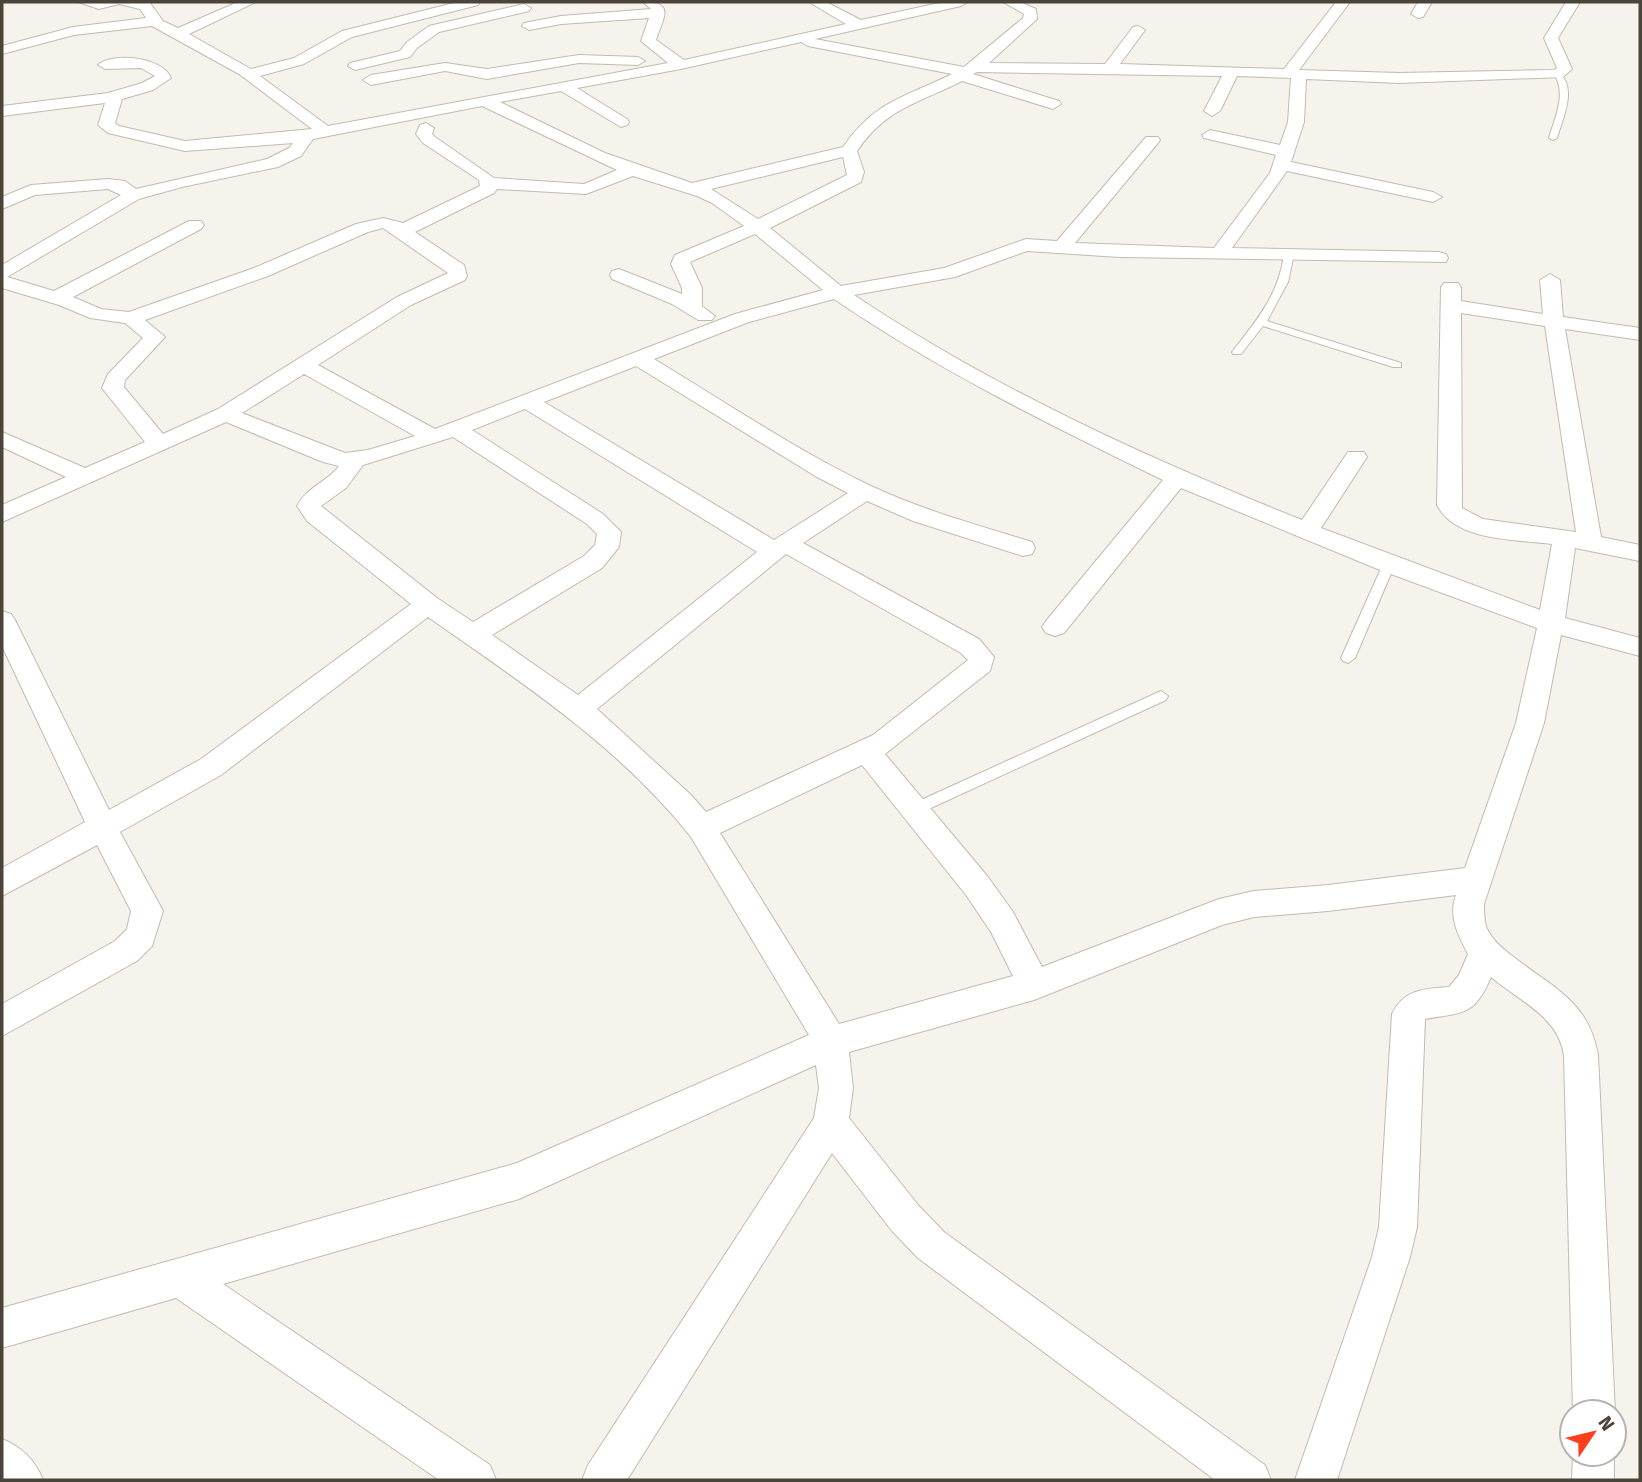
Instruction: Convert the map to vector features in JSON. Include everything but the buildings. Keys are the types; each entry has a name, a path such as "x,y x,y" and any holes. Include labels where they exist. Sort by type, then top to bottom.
{"street":[{"path":"85,2 99,5 113,2"},
{"path":"124,2 145,6 155,21 248,74 326,132"},
{"path":"176,34 249,2"},
{"path":"248,74 299,61 347,34 473,2"},
{"path":"816,2 859,25"},
{"path":"890,2 913,13"},
{"path":"371,80 445,67 487,74 579,59 638,67 681,65 961,2"},
{"path":"693,188 849,151 859,134 888,107 967,71 1032,15 1010,2"},
{"path":"1220,252 1284,158 1296,122 1293,75 1343,2"},
{"path":"967,71 1110,68 1399,78 1558,74 1563,72 1565,65 1551,38 1573,2"},
{"path":"529,26 654,7 648,37 653,45 681,65"},
{"path":"355,66 405,54 412,45 435,29 524,8"},
{"path":"2,50 73,31 155,21"},
{"path":"1110,68 1138,30"},
{"path":"795,40 967,71 1053,104"},
{"path":"2,273 182,164 416,113 563,86 638,67 653,45"},
{"path":"321,48 355,66 416,113"},
{"path":"3,110 115,96 156,83 163,78 162,74 144,63 105,65"},
{"path":"1212,111 1232,71"},
{"path":"563,86 621,122"},
{"path":"115,96 106,125 182,164 272,163 295,152 307,136"},
{"path":"483,100 632,170 693,188 718,199 757,226 837,292 902,336 1042,413 1177,478 1389,564 1551,623 1640,647"},
{"path":"402,231 488,189 489,183 485,177 429,140 424,134 426,128"},
{"path":"1210,135 1284,158 1433,197"},
{"path":"1062,247 1152,140"},
{"path":"692,307 692,288 680,264 682,259 855,178 856,172 849,151"},
{"path":"489,183 586,189 632,170"},
{"path":"2,204 31,190 49,188 108,184 119,185 133,195"},
{"path":"2,282 97,314 131,318 261,272 362,228 383,223 392,224 457,269 458,276 404,301 226,414 2,514"},
{"path":"56,298 195,225"},
{"path":"226,414 331,457 355,460 444,433 719,326 837,292 948,273 1015,248 1062,247 1439,258"},
{"path":"619,275 692,307 719,326"},
{"path":"1550,280 1578,541 1551,623 1530,723 1468,904 1467,922 1474,939 1496,963 1557,1008 1570,1022 1577,1035 1581,1068 1593,1398"},
{"path":"1640,334 1553,321 1452,296 1449,505 1453,513 1477,526 1640,553"},
{"path":"131,318 155,337 116,378 113,388 159,444"},
{"path":"636,357 825,472 865,492 921,516 1023,548"},
{"path":"303,365 444,433 595,519 609,532 607,547 593,562 472,635"},
{"path":"527,401 780,547 970,646 981,657 981,664 883,743 701,828"},
{"path":"2,439 86,477"},
{"path":"1307,531 1356,457"},
{"path":"355,460 338,483 313,498 309,506 315,516 428,604 579,709 680,802 701,828 831,1042 836,1088 831,1123 603,1480"},
{"path":"1055,627 1177,478"},
{"path":"579,709 780,547 865,492"},
{"path":"2,883 211,767 316,691 428,604"},
{"path":"2,620 102,826 147,911 141,936 126,951 2,1021"},
{"path":"866,751 953,853 1002,922 1034,985"},
{"path":"2,1328 519,1181 831,1042 1034,985 1219,912 1254,904 1477,879"},
{"path":"1316,1480 1391,1257 1398,1227 1409,1014 1419,1004 1455,1000 1464,995 1485,951"},
{"path":"831,1123 905,1218 931,1245 1250,1480"},
{"path":"180,1278 475,1480"},
{"path":"2,1460 22,1480"}],"lane":[{"path":"1130,2 1145,2"},
{"path":"1553,138 1566,89 1558,74"},
{"path":"1237,352 1263,323 1285,278 1289,254"},
{"path":"1263,323 1397,365"},
{"path":"1348,658 1389,564"},
{"path":"915,809 1161,696"}]}
